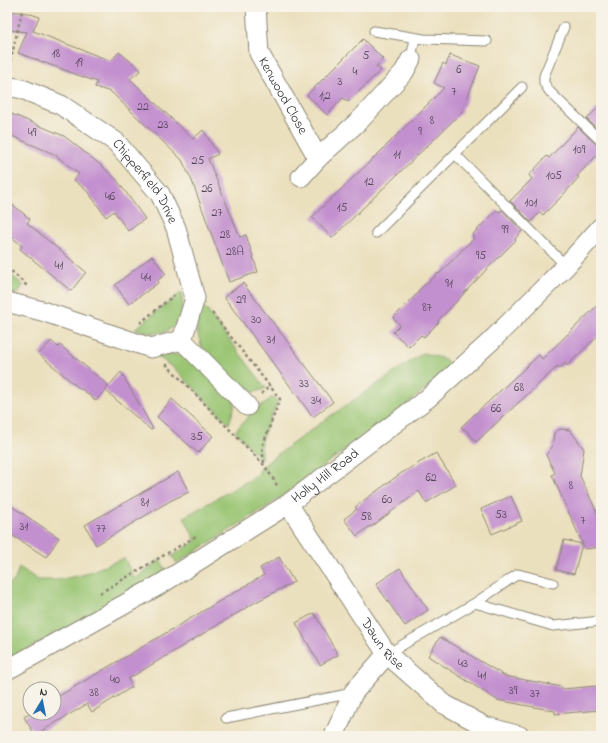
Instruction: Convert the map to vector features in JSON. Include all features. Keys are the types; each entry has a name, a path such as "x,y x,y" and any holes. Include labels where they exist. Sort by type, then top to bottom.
{"street":[{"name":"Kenwood Close","path":"256,7 259,53 318,158"},
{"path":"301,177 318,158 361,119 404,72 411,59"},
{"name":"Chipperfield Drive","path":"7,86 22,89 61,105 116,142 160,194 176,228 193,290"},
{"name":"Holly Hill Road","path":"7,670 161,584 288,504 428,398 490,342 566,266 601,228"},
{"path":"182,340 193,290"},
{"path":"7,302 42,311 150,348 182,340"},
{"path":"182,340 247,406"},
{"name":"Dawn Rise","path":"288,504 387,654 444,704 484,726 520,736"},
{"path":"334,736 353,693 387,654"}],"lane":[{"path":"564,27 544,76 544,82 550,92 601,141"},
{"path":"374,31 415,38 487,41"},
{"path":"411,59 415,38"},
{"path":"376,233 522,87"},
{"path":"455,154 566,266"},
{"path":"387,654 475,603 518,574 553,583"},
{"path":"475,603 553,626 601,621"},
{"path":"226,718 353,693"}],"path":[{"path":"9,67 23,7"},
{"path":"121,338 193,290 280,399 262,447 264,466"},
{"path":"150,348 264,466 288,504"},
{"path":"278,487 284,483"},
{"path":"97,595 204,531"},
{"path":"7,648 16,643"}],"green space":[{"path":"7,272 23,285 18,294 7,291"},
{"path":"182,292 182,314 175,326 158,333 148,333 135,329"},
{"path":"200,306 206,309 266,388 252,392 239,390 201,345 197,330"},
{"path":"423,353 445,359 452,367 400,410 268,506 177,563 172,556 196,541 184,517 258,475 260,469 270,460 329,417"},
{"path":"156,355 184,355 234,400 234,408 229,424 177,371"},
{"path":"273,397 278,402 261,441 261,460 235,431 254,411"},
{"path":"124,558 135,579 160,560 166,570 163,577 7,660 7,586 15,580 19,567 38,580 57,580 82,575"}],"building":[{"path":"7,11 28,13 39,17 33,31 111,61 119,52 141,70 130,79 193,139 203,130 218,154 208,159 240,237 246,235 258,272 229,282 192,181 182,160 111,92 95,87 97,82 18,53 27,32 7,30"},
{"path":"363,39 383,59 376,66 381,70 348,102 343,98 327,115 307,95"},
{"path":"450,55 480,66 461,113 332,238 312,217 444,88 434,83 443,63 446,65"},
{"path":"601,104 601,133 587,119"},
{"path":"7,112 64,136 117,180 145,219 128,231 114,211 106,217 88,192 74,180 79,174 54,154 7,134"},
{"path":"578,127 601,147 601,151 577,176 579,177 564,194 543,215 540,212 531,222 510,201 532,179 529,175 547,156 549,158"},
{"path":"7,200 30,219 27,223 86,272 71,291 20,249 22,246 7,233"},
{"path":"497,210 499,212 502,210 522,231 515,239 516,240 438,321 439,322 424,337 421,335 409,347 393,332 400,325 393,318 419,292 418,291 438,273 439,274 474,238 472,235"},
{"path":"152,256 166,274 158,280 158,283 129,304 115,285"},
{"path":"243,283 333,402 313,417 224,297"},
{"path":"601,302 601,333 567,366 565,363 560,368 558,366 476,442 466,430 461,427 539,355 542,359"},
{"path":"51,341 58,347 60,345 109,386 121,372 153,429 151,430 105,390 96,401 39,354"},
{"path":"172,399 213,436 198,453 157,417"},
{"path":"560,429 570,430 584,449 580,476 601,521 601,547 585,549 552,475 555,473 546,455 552,447 554,433"},
{"path":"436,453 456,485 426,503 419,491 357,536 344,519 357,509 355,507 400,474"},
{"path":"178,472 189,492 170,501 96,545 85,525"},
{"path":"511,496 522,521 492,534 481,509"},
{"path":"7,503 59,538 46,557 7,532"},
{"path":"564,540 582,544 574,574 556,570"},
{"path":"279,557 294,582 254,603 128,679 132,687 92,712 87,704 62,719 62,694 264,575 260,568"},
{"path":"400,568 428,610 405,626 376,584"},
{"path":"314,613 338,655 320,665 296,623"},
{"path":"440,637 505,676 562,687 562,689 598,686 600,710 555,714 555,711 497,700 428,656"},
{"path":"26,721 58,721 35,735"}]}
